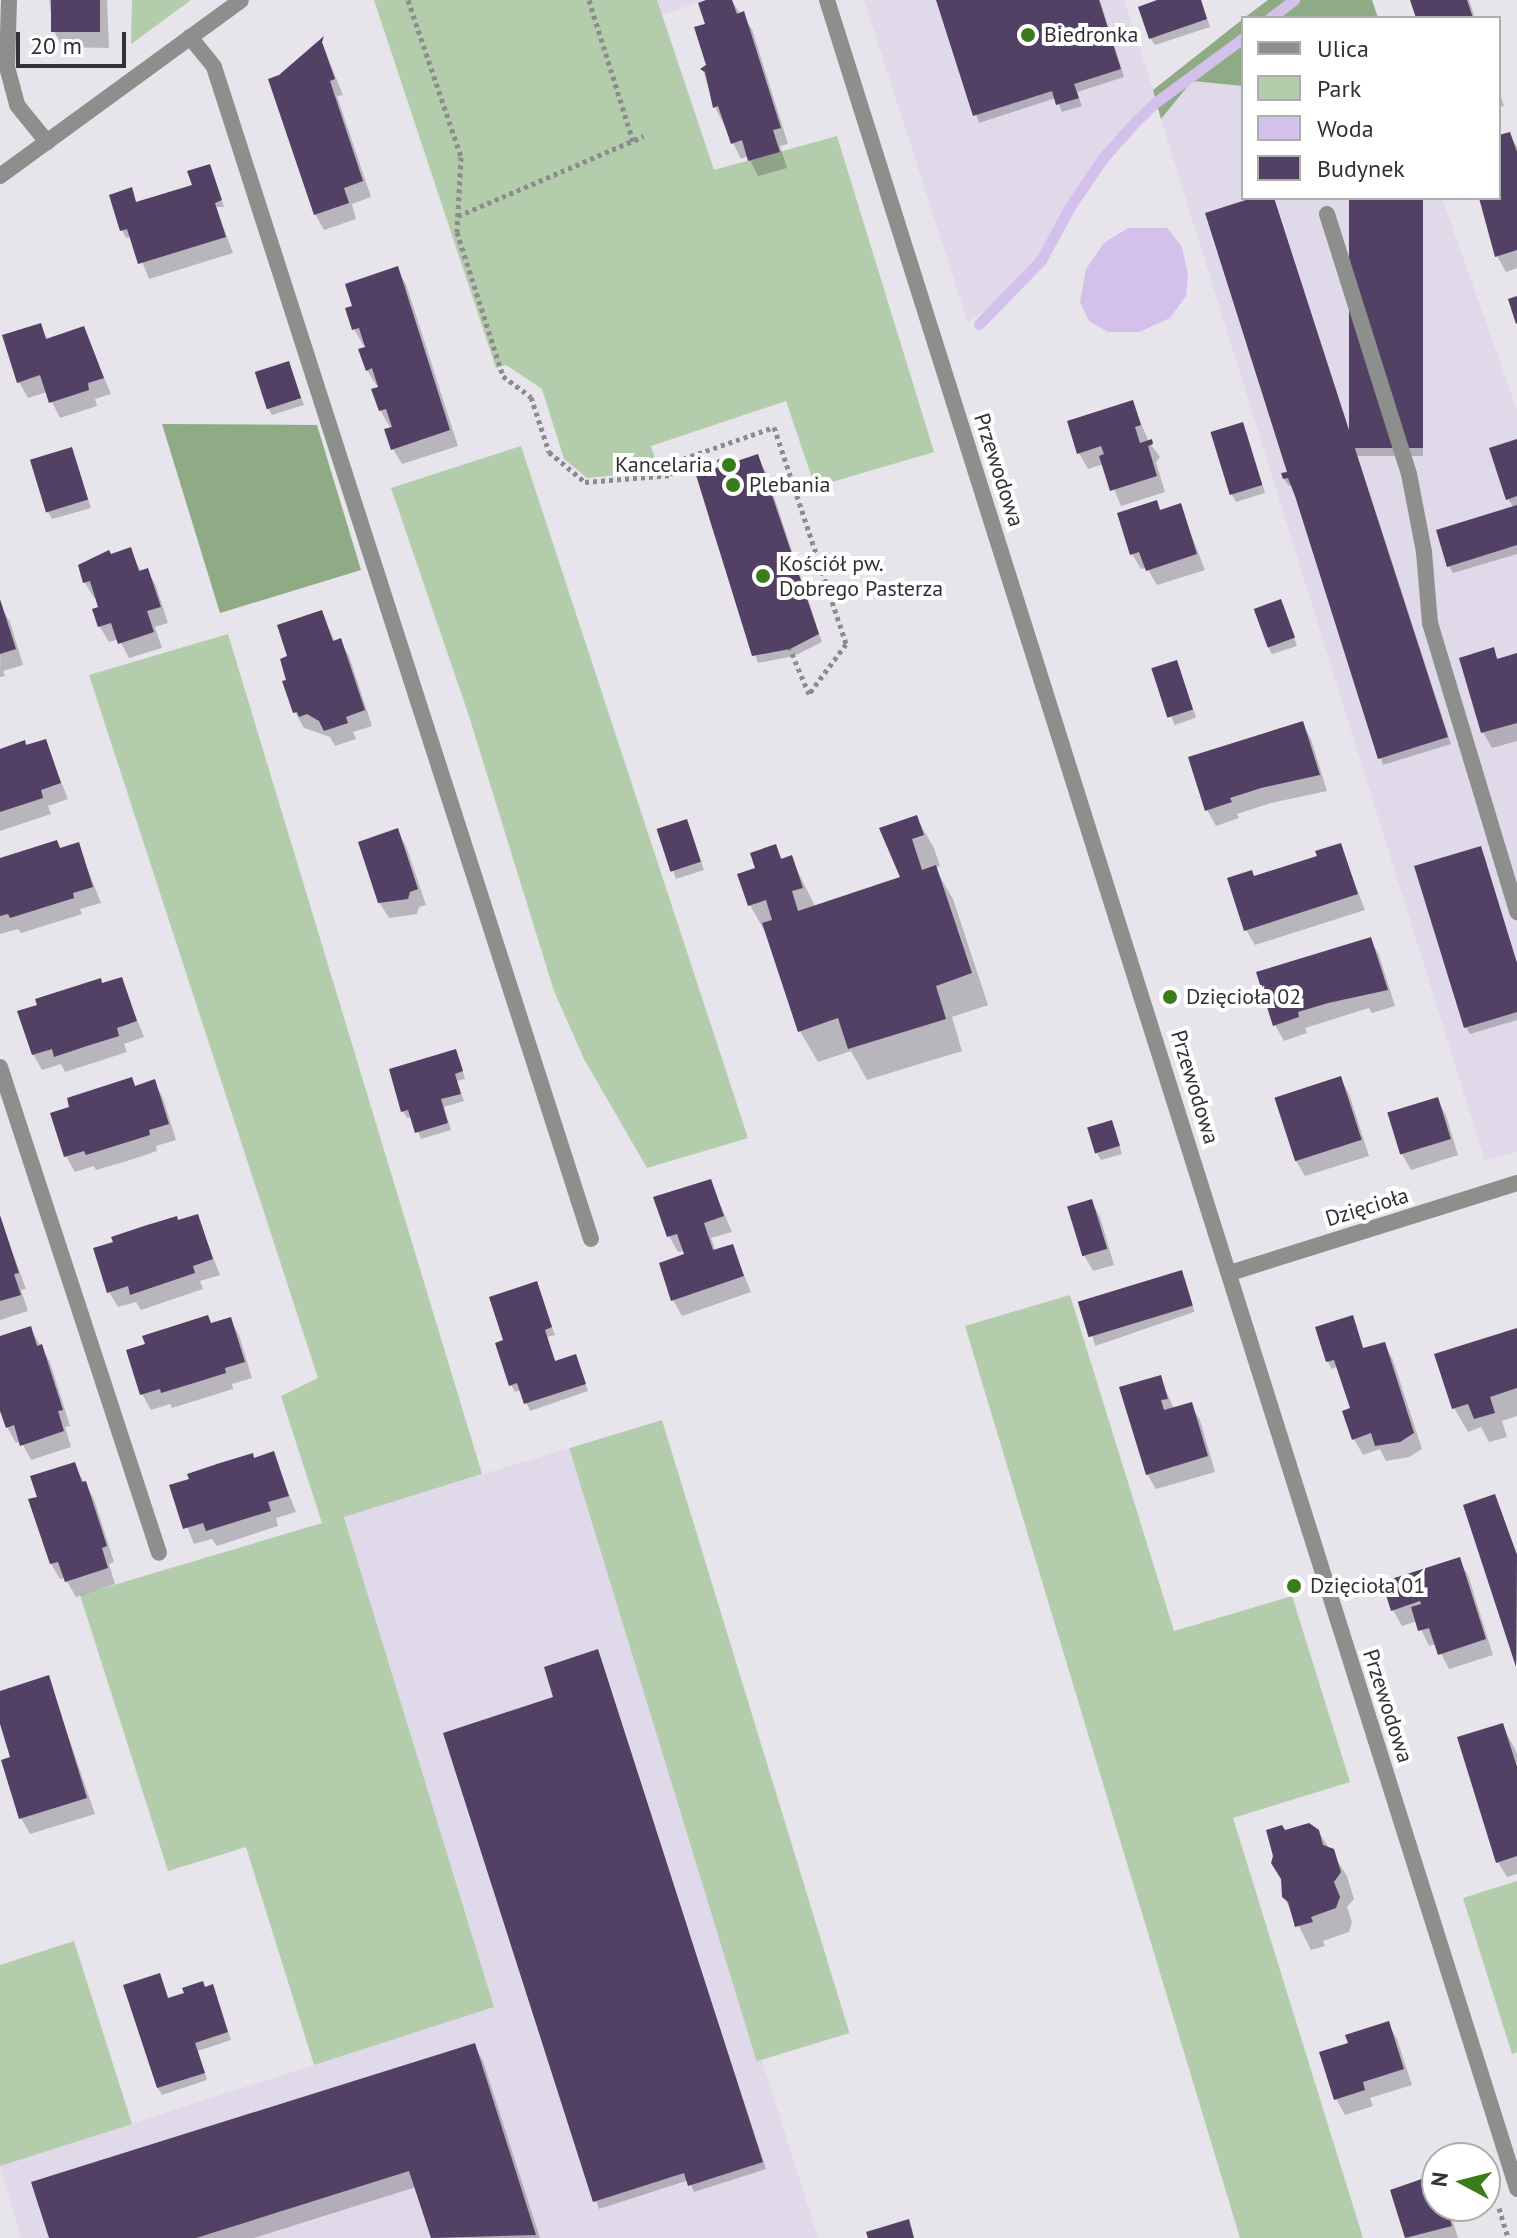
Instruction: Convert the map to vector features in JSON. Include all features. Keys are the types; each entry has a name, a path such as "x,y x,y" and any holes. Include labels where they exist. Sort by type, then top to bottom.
{"street":[{"path":"9,0 7,67 17,105 47,142"},
{"path":"0,176 241,0"},
{"name":"Przewodowa","path":"827,0 1517,2189"},
{"path":"190,37 214,67 591,1239"},
{"path":"1327,214 1409,474 1424,552 1430,623 1517,912"},
{"path":"0,1067 159,1553"},
{"name":"Dzięcioła","path":"1230,1273 1517,1183"}],"path":[{"path":"417,0 409,2 461,157 457,232 503,376 531,397 549,452 585,482 673,475 668,464 774,427 846,644 809,694 790,649"},
{"path":"589,0 633,141"},
{"path":"458,216 644,136"}],"shaded area":[{"path":"657,0 706,0 662,15"},
{"path":"864,0 1124,0 1157,102 1088,175 1026,280 968,323"},
{"path":"1192,81 1241,86 1241,200 1443,200 1517,410 1517,1152 1485,1161 1161,119"},
{"path":"569,1448 818,2238 21,2238 0,2166 494,2007 344,1517"}],"green space":[{"path":"132,0 191,0 131,44"},
{"path":"374,0 657,0 714,170 837,136 934,452 815,487 786,401 651,446 659,471 587,478 564,459 542,389 506,365 496,368"},
{"path":"1268,0 1372,0 1377,16 1247,16"},
{"path":"1241,21 1241,86 1192,81 1161,119 1153,90"},
{"path":"162,424 317,425 361,570 220,613"},
{"path":"521,446 748,1138 647,1168 584,1059 554,991 469,716 391,488"},
{"path":"228,634 482,1474 344,1517 494,2007 314,2065 246,1847 168,1871 80,1595 322,1523 281,1396 318,1378 89,675"},
{"path":"1070,1295 1174,1631 1292,1596 1350,1782 1233,1818 1363,2238 1240,2238 965,1326"},
{"path":"662,1420 849,2033 757,2061 569,1448"},
{"path":"1517,1881 1517,2052 1512,2054 1463,1898"},
{"path":"74,1941 132,2124 0,2166 0,1965"}],"water":[{"path":"1128,228 1167,228 1182,247 1188,275 1186,296 1170,318 1139,332 1108,332 1089,321 1080,302 1086,269 1104,243"}],"building":[{"path":"51,0 100,0 100,32 51,32"},
{"path":"732,0 737,14 744,11 781,128 773,130 780,152 748,161 742,140 731,144 718,106 713,108 705,72 700,69 706,65 694,27 705,24 698,3"},
{"name":"Biedronka","path":"936,0 1099,0 1121,69 1074,84 1079,98 1056,105 1052,91 973,116"},
{"path":"1157,0 1201,0 1207,19 1149,39 1138,7"},
{"path":"1410,0 1467,0 1472,16 1415,16"},
{"path":"324,36 322,42 335,79 330,81 363,181 344,188 349,203 314,215 268,79 279,75"},
{"path":"1510,132 1517,152 1517,250 1495,257 1480,200 1501,200 1501,134"},
{"path":"210,164 222,200 215,203 226,237 138,264 127,229 120,231 109,195 132,187 136,202 192,185 187,171"},
{"path":"1246,200 1275,200 1448,737 1378,759 1295,496 1288,478 1283,479 1281,473 1287,472 1205,213"},
{"path":"1349,200 1423,200 1423,448 1349,448"},
{"path":"398,266 450,430 391,450 384,429 392,427 386,409 379,411 371,389 378,387 372,368 366,371 358,349 365,347 359,328 352,330 345,308 352,306 345,284"},
{"path":"1517,296 1517,323 1516,324 1508,299"},
{"path":"41,323 46,339 84,326 104,378 88,383 89,390 49,403 40,375 17,383 2,335"},
{"path":"289,361 301,398 267,409 255,372"},
{"path":"1133,400 1141,425 1135,427 1140,443 1152,439 1153,444 1148,446 1157,476 1110,491 1099,456 1104,454 1101,446 1077,454 1067,421"},
{"path":"1243,422 1262,485 1230,495 1210,432"},
{"path":"1517,439 1517,496 1506,500 1489,448"},
{"path":"72,447 88,500 46,512 30,460"},
{"name":"Kościół pw. Dobrego Pasterza","path":"758,454 819,634 790,649 752,656 696,475 719,467 717,460 732,455 734,462"},
{"path":"1157,500 1160,510 1181,503 1197,554 1146,571 1139,552 1130,555 1117,513"},
{"path":"1517,505 1517,545 1447,567 1436,530"},
{"path":"131,547 139,571 148,568 161,607 147,611 154,632 118,644 111,623 98,627 92,609 98,607 90,581 83,583 78,565 109,550 111,554"},
{"path":"0,599 16,649 0,654"},
{"path":"1281,599 1295,638 1268,647 1254,609"},
{"path":"322,610 333,641 341,638 365,710 346,717 348,723 324,731 319,721 307,714 299,717 297,712 293,713 282,681 286,680 280,659 287,656 277,625"},
{"path":"1494,647 1497,659 1517,653 1517,723 1481,733 1459,658"},
{"path":"1177,660 1193,709 1167,718 1151,668"},
{"path":"1303,721 1320,775 1261,788 1230,798 1232,802 1205,811 1188,757"},
{"path":"46,739 61,783 41,790 43,798 0,812 0,749 25,740 26,745"},
{"path":"917,815 924,835 912,839 922,870 936,865 972,973 936,986 946,1019 848,1049 838,1018 798,1032 762,923 772,920 766,900 748,906 737,874 755,868 750,853 776,844 781,859 792,855 803,888 792,891 798,911 900,877 879,828"},
{"path":"687,819 701,862 670,872 657,829"},
{"path":"398,828 418,889 410,892 408,899 378,903 358,842"},
{"path":"57,840 60,848 79,842 93,887 73,893 74,898 10,918 8,914 0,916 0,858"},
{"path":"1341,843 1358,894 1244,931 1227,878 1252,870 1254,876 1317,856 1315,851"},
{"path":"1481,846 1517,963 1517,1012 1464,1028 1414,866"},
{"path":"1371,937 1388,990 1298,1012 1299,1017 1273,1026 1256,972"},
{"path":"122,977 137,1021 117,1028 119,1036 54,1057 52,1049 32,1055 17,1011 37,1005 35,999 101,978 102,983"},
{"path":"456,1049 463,1071 455,1074 461,1094 441,1099 448,1123 415,1133 408,1110 401,1112 389,1069"},
{"path":"1341,1076 1362,1140 1295,1161 1274,1098"},
{"path":"132,1077 135,1086 155,1079 169,1124 149,1130 150,1135 86,1155 84,1151 64,1157 50,1113 69,1107 67,1098"},
{"path":"1438,1097 1451,1139 1400,1155 1387,1112"},
{"path":"1112,1120 1120,1146 1095,1153 1087,1128"},
{"path":"711,1179 724,1216 704,1223 713,1250 733,1244 744,1276 671,1301 659,1263 684,1254 677,1234 667,1237 653,1197"},
{"path":"1092,1199 1107,1249 1082,1256 1067,1207"},
{"path":"198,1214 213,1259 193,1266 195,1273 130,1295 128,1286 107,1293 93,1248 113,1242 111,1237 144,1226 177,1216 178,1220"},
{"path":"0,1215 19,1273 14,1274 21,1295 0,1301"},
{"path":"1182,1270 1193,1305 1089,1337 1078,1302"},
{"path":"537,1281 552,1327 545,1330 555,1361 576,1354 586,1384 524,1404 517,1383 509,1386 495,1343 503,1340 489,1297"},
{"path":"208,1315 211,1323 231,1317 245,1362 225,1368 226,1373 161,1393 160,1389 140,1395 126,1350 145,1344 142,1336"},
{"path":"1353,1315 1363,1348 1385,1342 1414,1433 1400,1442 1375,1446 1371,1433 1352,1440 1342,1411 1350,1408 1334,1360 1326,1362 1315,1327"},
{"path":"31,1326 37,1346 42,1344 63,1410 58,1411 64,1431 20,1446 14,1425 6,1428 0,1411 0,1336"},
{"path":"1517,1328 1517,1388 1490,1397 1495,1413 1474,1419 1468,1404 1452,1409 1434,1354"},
{"path":"1161,1375 1168,1399 1161,1400 1164,1410 1192,1402 1208,1456 1146,1475 1119,1387"},
{"path":"274,1451 289,1496 268,1502 271,1511 206,1531 203,1523 183,1529 169,1485 189,1479 187,1474 220,1463 253,1453 254,1458"},
{"path":"75,1462 82,1482 86,1481 107,1546 102,1548 108,1568 65,1582 58,1562 50,1564 28,1499 37,1497 30,1476"},
{"path":"1495,1494 1517,1555 1516,1667 1463,1505"},
{"path":"1460,1557 1486,1639 1438,1655 1429,1628 1418,1631 1411,1607 1421,1604 1420,1601 1391,1611 1382,1582"},
{"path":"598,1649 763,2162 688,2186 684,2173 593,2202 443,1733 553,1697 544,1667"},
{"path":"49,1675 87,1798 19,1819 1,1760 10,1757 0,1724 0,1691"},
{"path":"1503,1723 1517,1767 1517,1856 1496,1863 1457,1737"},
{"path":"1309,1823 1319,1830 1323,1845 1334,1849 1341,1872 1334,1882 1340,1897 1336,1908 1311,1917 1313,1922 1295,1927 1288,1902 1282,1897 1281,1879 1271,1863 1273,1856 1266,1830 1282,1825 1285,1830"},
{"path":"160,1973 168,1998 184,1993 182,1988 203,1981 205,1987 213,1984 228,2032 195,2043 205,2073 157,2088 123,1985"},
{"path":"1389,2021 1404,2069 1363,2082 1365,2090 1334,2100 1319,2052 1348,2043 1345,2035"},
{"path":"475,2043 536,2235 431,2238 409,2171 196,2238 49,2238 31,2182"},
{"path":"1421,2179 1421,2222 1451,2222 1452,2226 1405,2238 1390,2190"},
{"path":"909,2219 914,2238 868,2238 866,2232"}],"waterway":[{"path":"1273,16 1294,0"},
{"path":"979,324 1041,260 1071,205 1103,158 1135,122 1156,102 1241,39"}],"place":[{"name":"Biedronka","path":"1028,35"},
{"name":"Kancelaria","path":"729,465"},
{"name":"Plebania","path":"733,485"},
{"name":"Kościół pw. Dobrego Pasterza","path":"763,576"},
{"name":"Dzięcioła 02","path":"1170,997"},
{"name":"Dzięcioła 01","path":"1294,1586"}]}
